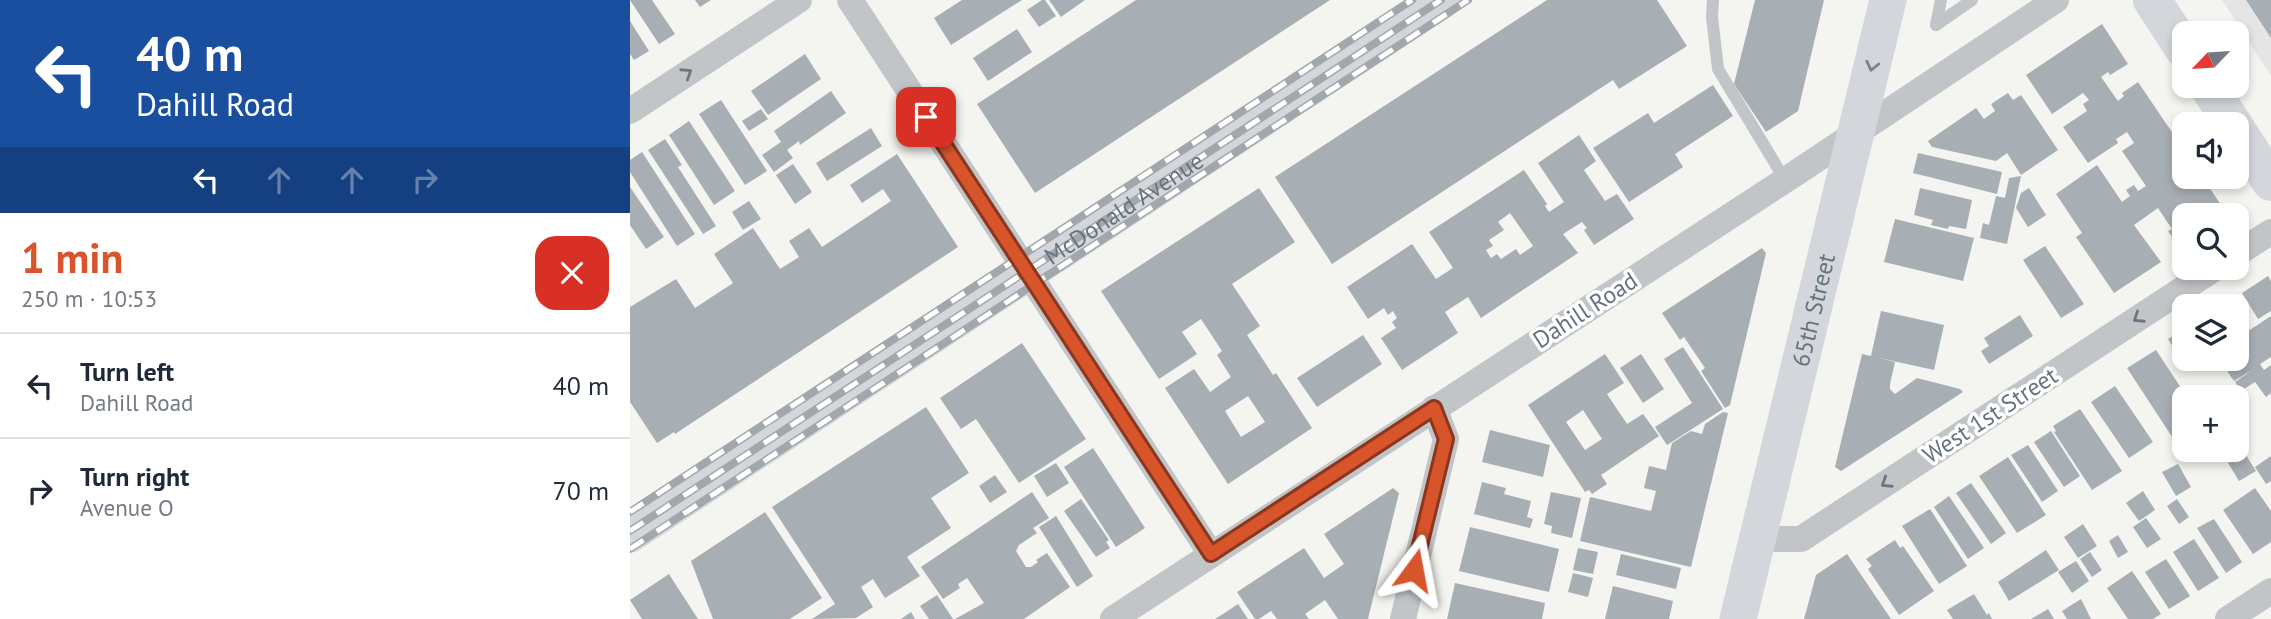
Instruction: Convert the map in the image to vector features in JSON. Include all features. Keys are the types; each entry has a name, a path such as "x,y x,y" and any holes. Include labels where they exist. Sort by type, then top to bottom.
{"main road":[{"name":"McDonald Avenue","path":"630,534 1442,0"},
{"name":"65th Street","path":"1738,619 1888,0"},
{"path":"2152,0 2172,31"},
{"path":"2249,149 2271,182"}],"street":[{"path":"630,111 799,0"},
{"path":"850,0 1211,554"},
{"name":"Dahill Road","path":"1113,619 1855,135 2054,0"},
{"path":"2249,246 2271,232"},
{"name":"West 1st Street","path":"1757,538 1801,539 2197,280"},
{"path":"1403,619 1446,439 1434,408"},
{"path":"2228,619 2271,591"}],"lane":[{"path":"1713,0 1712,17 1718,69 1785,180"},
{"path":"1941,0 1936,25 1972,0"}],"shaded area":[{"path":"2222,0 2271,0 2271,76 2249,42 2249,21 2236,21"}],"building":[{"path":"630,0 652,0 675,34 659,44"},
{"path":"695,0 711,0 700,7"},
{"path":"962,0 1022,0 951,45 934,18"},
{"path":"1045,0 1056,16 1039,27 1027,10"},
{"path":"1049,0 1085,0 1061,17"},
{"path":"1136,0 1330,0 1035,193 977,104"},
{"path":"1547,0 1657,0 1687,46 1619,89 1613,80 1332,264 1275,177"},
{"path":"1755,0 1824,0 1798,111 1766,132 1734,84"},
{"path":"2246,0 2271,0 2271,38"},
{"path":"630,21 649,51 634,60 630,54"},
{"path":"2102,24 2128,64 2110,75 2108,72 2101,77 2118,101 2124,96 2122,93 2138,82 2172,132 2172,189 2210,189 2220,203 2172,203 2172,229 2158,208 2134,225 2161,262 2114,293 2076,237 2082,233 2056,194 2097,165 2122,202 2130,196 2126,190 2134,185 2138,191 2146,186 2122,151 2134,143 2127,132 2116,139 2118,143 2088,163 2063,127 2087,111 2083,104 2089,100 2083,93 2052,114 2026,75"},
{"path":"1017,29 1032,52 988,81 973,58"},
{"path":"805,54 821,79 768,115 751,91"},
{"path":"1713,85 1733,116 1675,154 1683,167 1629,202 1593,148 1648,113 1654,123"},
{"path":"831,91 846,113 800,145 799,141 787,150 793,158 774,172 762,155 781,142 774,131"},
{"path":"2008,93 2013,100 2021,95 2058,150 2021,175 2007,153 1996,161 1932,147 1928,141 1976,108 1984,119 1995,111 1991,104"},
{"path":"721,100 767,171 745,185 699,114"},
{"path":"761,109 768,119 749,131 742,121"},
{"path":"689,121 735,191 714,205 669,135"},
{"path":"871,128 882,146 827,181 816,163"},
{"path":"1579,135 1596,161 1584,170 1605,201 1617,194 1634,219 1594,245 1582,222 1563,234 1578,253 1481,318 1468,297 1445,312 1458,333 1402,370 1381,338 1396,328 1392,322 1397,318 1393,311 1388,315 1384,308 1368,319 1347,287 1412,244 1436,279 1453,268 1429,232 1524,170 1547,204 1545,206 1549,212 1564,202 1538,163","holes":["1510,213 1533,246 1520,255 1516,249 1501,259 1497,254 1491,258 1486,250 1493,246 1489,240 1504,230 1498,222"]},
{"path":"665,139 682,165 678,167 716,226 703,234 648,150"},
{"path":"642,152 695,234 677,246 630,172 630,160"},
{"path":"1918,153 2002,172 1997,194 1913,173"},
{"path":"897,154 958,247 675,434 674,432 657,443 630,402 630,307 676,279 695,308 733,283 714,254 753,228 780,269 799,257 789,241 809,228 822,247 891,201 883,189 862,203 850,185"},
{"path":"793,164 812,192 795,204 776,175"},
{"path":"2021,176 2007,244 1980,238 1983,223 1989,225 1996,196 2005,198 2009,178"},
{"path":"630,187 664,237 646,249 630,225"},
{"path":"1259,188 1295,242 1232,284 1260,326 1247,335 1312,428 1228,484 1165,388 1194,369 1210,392 1231,377 1217,355 1222,351 1201,319 1182,332 1197,354 1159,379 1101,291","holes":["1248,396 1265,422 1241,437 1225,411"]},
{"path":"1920,188 1972,200 1966,229 1931,225 1933,220 1914,215"},
{"path":"2029,188 2046,215 2028,227 2016,208 2021,193"},
{"path":"749,201 761,219 743,230 732,212"},
{"path":"1895,219 1974,238 1963,281 1884,262"},
{"path":"2045,246 2084,304 2061,318 2023,260"},
{"path":"1762,248 1766,253 1730,405 1725,408 1701,371 1705,368 1684,337 1680,340 1662,313"},
{"path":"2268,276 2271,281 2271,311 2258,319 2249,304 2249,294 2242,293"},
{"path":"1881,311 1944,325 1934,370 1875,357 1895,362 1890,389 1895,394 1917,378 1963,392 1841,471 1835,467 1862,354 1871,356"},
{"path":"2020,315 2033,336 1989,364 1981,351 1989,346 1984,338"},
{"path":"2271,316 2271,357 2260,364 2264,370 2271,365 2271,393 2266,397 2255,382 2249,386 2237,385 2235,382 2254,369 2234,381 2227,371 2249,371 2249,330"},
{"path":"1363,335 1382,364 1317,407 1297,378"},
{"path":"1022,343 1086,439 1019,483 976,419 961,429 940,398"},
{"path":"1683,347 1723,409 1667,445 1655,427 1692,403 1664,359"},
{"path":"2156,350 2179,385 2172,385 2172,437 2127,368"},
{"path":"1605,354 1624,383 1607,394 1627,424 1643,414 1659,436 1601,475 1607,484 1592,494 1589,490 1585,492 1528,405","holes":["1583,410 1602,439 1585,450 1566,422"]},
{"path":"1641,354 1664,389 1643,403 1620,368"},
{"path":"2115,386 2153,442 2129,458 2091,402"},
{"path":"926,407 969,473 931,498 951,528 907,557 920,576 885,598 873,579 861,587 873,607 856,618 812,619 835,604 772,507"},
{"path":"2080,409 2122,471 2092,490 2054,432 2056,431 2053,426"},
{"path":"1723,412 1728,413 1691,567 1580,541 1590,497 1651,511 1656,491 1644,488 1649,466 1666,470 1672,443 1691,431 1702,434 1705,424"},
{"path":"1490,430 1550,445 1543,477 1482,462"},
{"path":"2051,431 2080,476 2064,487 2034,442"},
{"path":"2028,445 2058,491 2042,502 2011,455"},
{"path":"1093,448 1145,528 1116,547 1064,467"},
{"path":"2271,456 2271,481 2266,484 2255,467"},
{"path":"2008,457 2046,515 2017,533 1979,476"},
{"path":"2249,460 2256,471 2239,481 2228,463"},
{"path":"1056,463 1069,483 1047,497 1034,476"},
{"path":"2178,464 2191,487 2176,496 2162,472"},
{"path":"995,475 1007,492 990,503 979,486"},
{"path":"1482,482 1506,488 1504,494 1531,501 1527,517 1533,519 1530,528 1474,514"},
{"path":"1971,483 2006,533 1991,544 1956,493"},
{"path":"1393,488 1399,493 1368,619 1338,619 1325,600 1305,614 1309,619 1277,619 1271,611 1255,619 1237,592 1304,548 1324,578 1344,564 1324,534"},
{"path":"2255,488 2271,511 2271,542 2253,554 2223,510"},
{"path":"2143,491 2155,510 2139,521 2126,503"},
{"path":"1032,492 1049,518 1033,528 1037,533 1019,545 1016,551 1026,567 1031,567 1047,553 1070,587 1024,619 955,619 984,603 967,578 958,584 960,588 943,599 921,567"},
{"path":"1551,492 1581,498 1572,538 1551,533 1552,526 1544,524"},
{"path":"1949,496 1984,548 1968,559 1934,507"},
{"path":"1081,499 1109,540 1106,542 1110,548 1096,557 1064,511"},
{"path":"2177,499 2189,517 2179,524 2167,506"},
{"path":"1930,509 1967,566 1939,584 1902,526"},
{"path":"765,512 822,598 790,619 713,619 691,561"},
{"path":"1056,516 1093,576 1077,587 1039,527"},
{"path":"2146,518 2161,539 2147,548 2133,527"},
{"path":"2214,519 2242,562 2226,573 2197,528"},
{"path":"2083,524 2097,546 2078,558 2064,537"},
{"path":"1470,527 1559,549 1549,592 1459,571"},
{"path":"2118,535 2128,552 2118,558 2109,541"},
{"path":"2194,539 2219,578 2198,591 2173,552"},
{"path":"1895,540 1900,548 1903,546 1934,591 1899,615 1868,569 1872,566 1866,559"},
{"path":"1578,548 1598,552 1593,574 1573,570"},
{"path":"2046,550 2059,570 2009,601 1998,582"},
{"path":"2090,552 2102,570 2092,577 2080,559"},
{"path":"1621,554 1681,568 1676,589 1616,575"},
{"path":"1847,554 1891,619 1804,619 1816,575"},
{"path":"2166,559 2190,596 2169,609 2145,572"},
{"path":"2076,561 2089,581 2072,593 2058,572"},
{"path":"2132,571 2161,614 2153,619 2128,619 2107,588"},
{"path":"1573,573 1593,578 1588,597 1568,592"},
{"path":"669,574 698,619 642,619 630,600"},
{"path":"1455,583 1545,603 1542,619 1447,619"},
{"path":"1613,586 1673,601 1669,619 1605,619"},
{"path":"1974,594 1992,619 1953,619 1947,610"},
{"path":"937,595 953,619 929,619 920,606"},
{"path":"2081,599 2091,619 2067,619 2062,611"},
{"path":"1238,604 1248,619 1215,619 1223,614"},
{"path":"2048,609 2054,619 2031,619"},
{"path":"911,612 915,619 901,619"}],"railway":[{"path":"630,512 1412,0"},
{"path":"630,531 1441,0"},
{"path":"630,549 1468,0"}],"route":[{"path":"926,117 1211,554 1434,408 1446,439 1414,570"}]}
